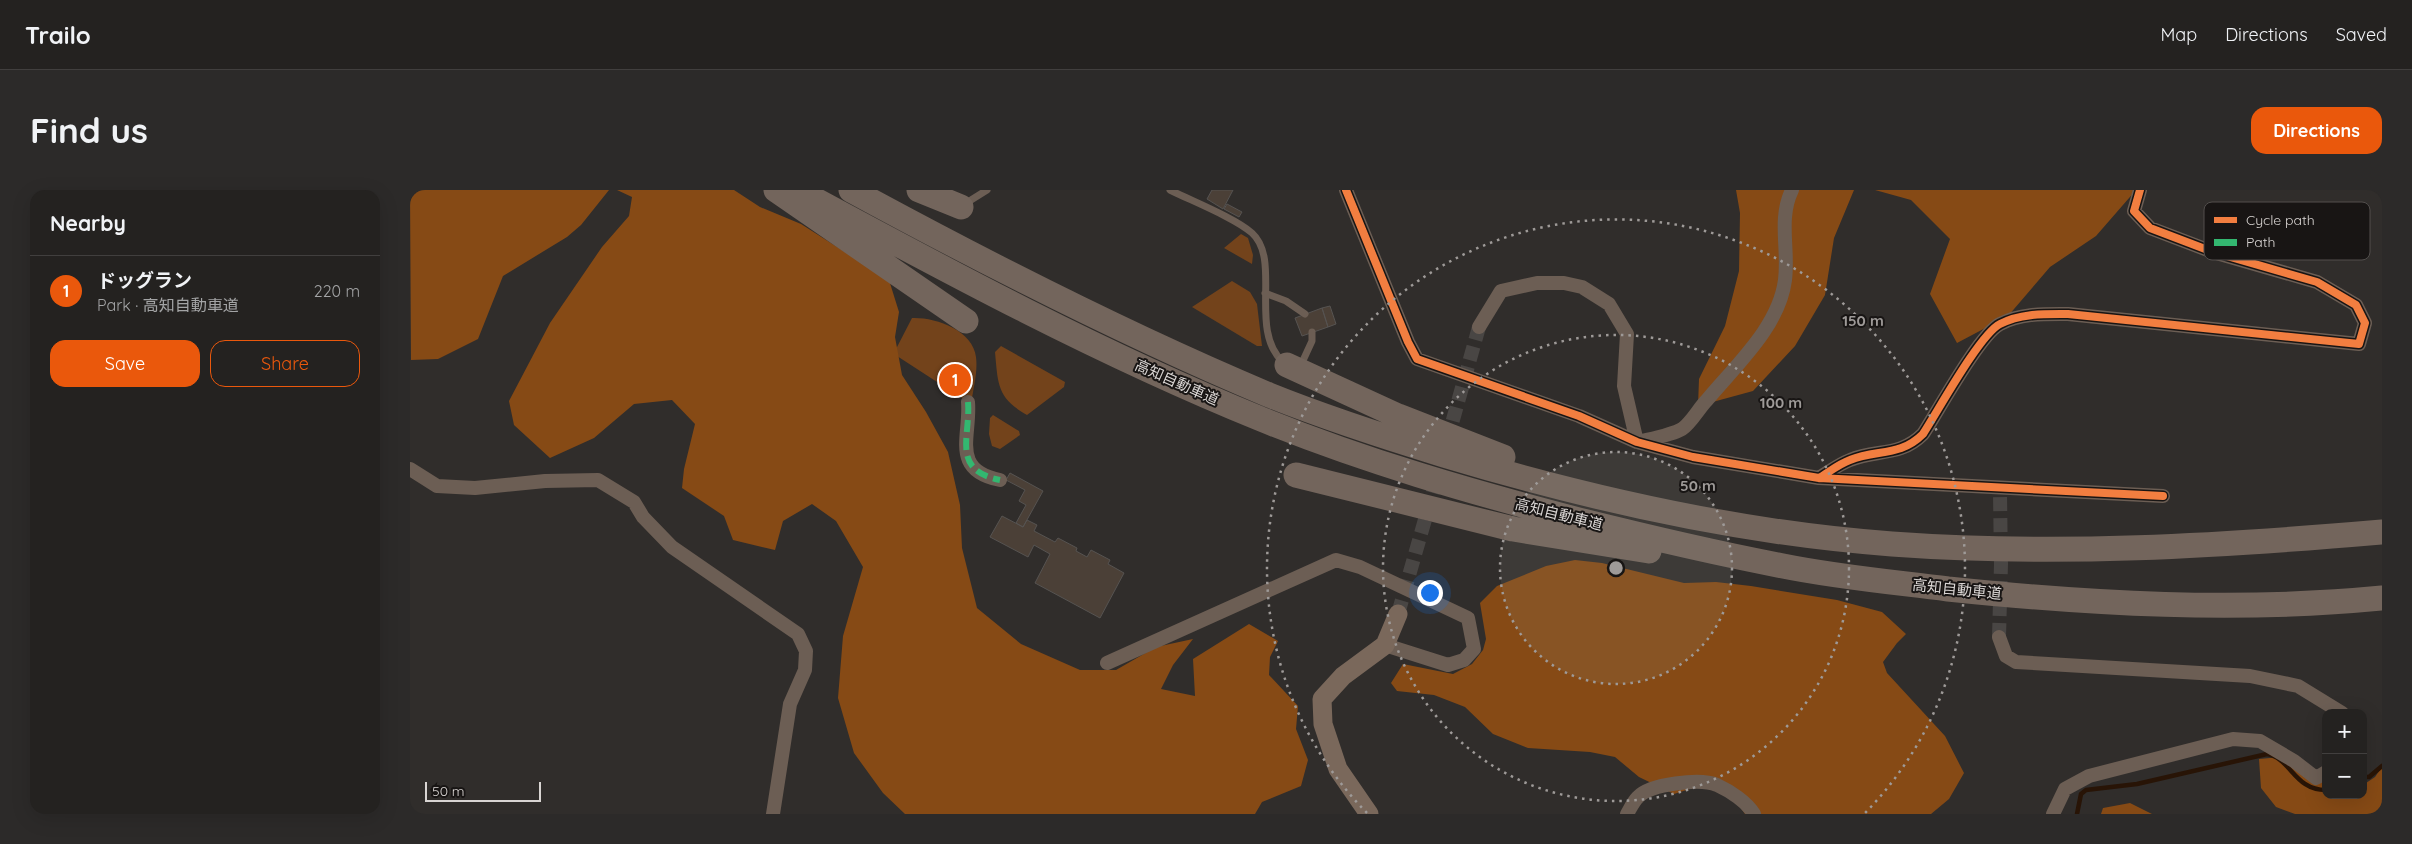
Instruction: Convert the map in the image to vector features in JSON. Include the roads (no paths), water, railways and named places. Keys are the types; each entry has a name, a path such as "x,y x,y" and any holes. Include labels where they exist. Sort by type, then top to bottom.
{"highway":[{"path":"776,190 966,321"},
{"name":"高知自動車道","path":"797,190 1062,328 1158,375 1262,420 1364,458 1481,494 1620,530 1786,567 1900,583 2008,595 2126,604 2246,605 2382,598"},
{"name":"高知自動車道","path":"851,190 977,258 1073,306 1170,352 1272,396 1373,433 1492,470 1629,505 1767,530 1890,544 2014,550 2128,549 2263,542 2382,532"},
{"path":"919,190 961,207"},
{"path":"1293,368 1398,416 1495,454 1767,530"},
{"path":"1296,475 1513,528 1621,548 1786,567"}],"street":[{"path":"1346,190 1404,333 1417,359 1579,416 1637,442 1694,457 1819,478 2001,491 2162,496"},
{"path":"1637,442 1682,429 1762,334 1776,310 1785,283 1787,262 1784,219 1786,202 1792,190"},
{"path":"2140,190 2134,211 2150,228 2204,249"},
{"path":"1819,478 1850,459 1906,448 1915,442 1923,434 1985,337 2000,324 2029,314 2068,314 2359,344 2366,323 2356,305 2317,282 2241,260"},
{"path":"1479,327 1501,291 1537,283 1564,283 1582,287 1609,304 1627,334 1624,386 1637,442"},
{"path":"968,402 965,446 967,457 976,471 988,478 1000,480"},
{"path":"410,469 437,486 475,488 545,481 598,480 634,502 643,517 672,546 798,634 806,651 805,670 790,704 773,814"},
{"path":"1107,663 1336,560 1360,567 1468,618 1474,649 1464,660 1448,664 1386,645"},
{"path":"1369,814 1338,769 1323,724 1322,699 1343,676 1386,645 1398,614"},
{"path":"1999,638 2006,656 2016,662 2250,676 2298,686 2335,709"},
{"path":"2053,814 2065,789 2089,776 2233,739 2260,742 2294,762 2316,778 2322,774"},
{"path":"1627,814 1638,796 1656,788 1683,782 1716,784 1749,806 1754,814"}],"lane":[{"path":"961,207 987,190"},
{"path":"1170,190 1252,234 1262,249 1267,333 1274,353 1293,368 1312,341 1312,332"},
{"path":"1265,294 1286,301 1305,314"}],"waterway":[{"path":"2077,814 2081,794 2086,790 2137,784 2267,754 2282,761 2307,785 2322,790"},
{"path":"2367,777 2382,766"}],"tunnel":[{"path":"1447,441 1479,327"},
{"path":"1398,614 1438,474"},
{"path":"1999,637 2000,494"}],"place":[{"name":"ドッグラン","path":"955,380"}]}
